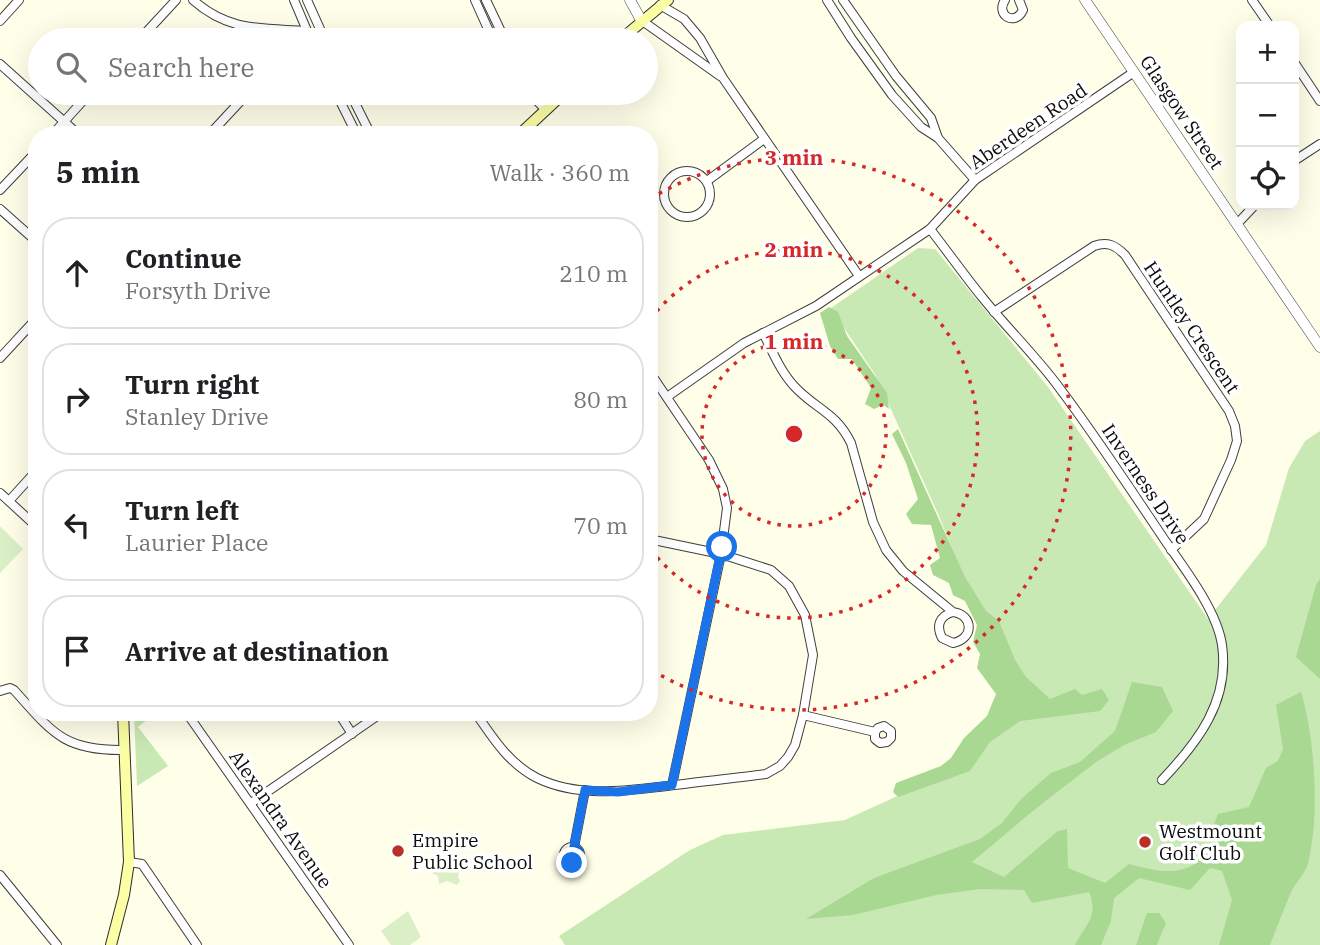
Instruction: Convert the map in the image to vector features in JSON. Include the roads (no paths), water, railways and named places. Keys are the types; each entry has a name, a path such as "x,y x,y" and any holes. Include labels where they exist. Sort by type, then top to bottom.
{"main road":[{"path":"633,28 660,2"},
{"path":"529,126 550,106"},
{"path":"111,945 124,895 129,862 124,721"}],"street":[{"path":"0,21 19,0"},
{"path":"150,28 176,0"},
{"path":"193,0 215,16 239,26 266,28"},
{"path":"294,0 305,28"},
{"path":"307,0 319,28"},
{"path":"475,0 488,28"},
{"path":"486,0 499,28"},
{"path":"630,0 641,20 652,28"},
{"path":"827,0 850,38 892,95 921,127 938,138 975,180"},
{"path":"843,0 896,76 932,118 938,138"},
{"path":"1005,0 1001,6 1002,13 1010,19 1021,15 1020,0"},
{"name":"Glasgow Street","path":"1086,0 1320,347"},
{"path":"1252,0 1267,21"},
{"path":"660,2 684,19 700,38 723,78 859,276"},
{"path":"309,28 316,22"},
{"path":"658,32 723,78"},
{"path":"0,64 28,89"},
{"path":"1299,70 1320,101"},
{"name":"Aberdeen Road","path":"667,397 744,343 816,306 930,229 975,180 1134,72"},
{"path":"46,105 69,126"},
{"path":"60,126 79,105"},
{"path":"217,126 237,105"},
{"path":"342,105 352,126"},
{"path":"356,105 366,126"},
{"path":"707,181 764,139"},
{"path":"1299,159 1320,144"},
{"path":"0,190 28,160"},
{"path":"683,171 697,172 707,181 710,190 708,203 697,215 679,215 666,204 665,186 675,174 683,171"},
{"path":"0,209 28,234"},
{"path":"1237,224 1250,210"},
{"name":"Inverness Drive","path":"930,229 994,312 1056,383 1099,442 1210,610 1220,635 1223,665 1217,704 1187,753 1162,780"},
{"name":"Huntley Crescent","path":"994,312 1094,246 1108,243 1117,246 1125,254 1229,411 1235,426 1237,441 1231,460 1203,519 1171,550"},
{"path":"0,358 28,328"},
{"path":"763,333 793,386 839,423 846,432 873,522 893,560 953,612"},
{"path":"658,384 709,460 723,489 727,508 721,554 672,785"},
{"path":"9,501 28,480"},
{"path":"0,493 28,519"},
{"path":"481,721 496,744 513,761 537,778 585,790 618,792 766,774 780,766 794,745 803,715 813,654 805,615 789,586 771,570 721,554 658,541"},
{"path":"0,691 10,688 14,690 28,706"},
{"path":"803,715 875,732"},
{"path":"41,721 73,744 88,748 124,750"},
{"name":"Alexandra Avenue","path":"192,721 349,945"},
{"path":"344,721 352,734"},
{"path":"251,803 370,721"},
{"path":"574,847 585,790"},
{"path":"129,862 142,864 197,945"},
{"path":"0,875 57,945"}],"place":[{"name":"Westmount Golf Club","path":"1145,842"},
{"name":"Empire Public School","path":"398,851"}]}
